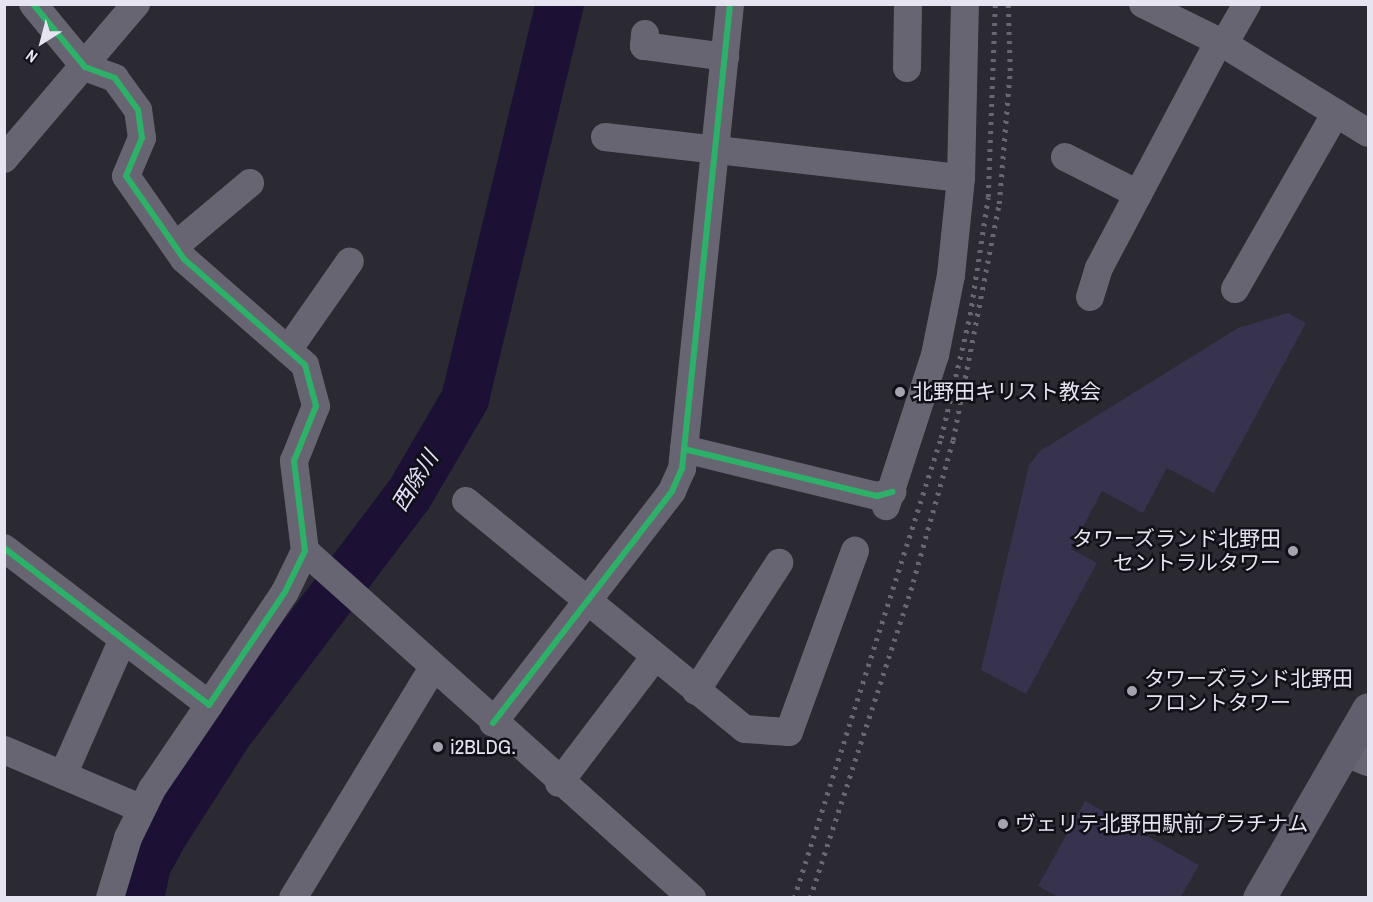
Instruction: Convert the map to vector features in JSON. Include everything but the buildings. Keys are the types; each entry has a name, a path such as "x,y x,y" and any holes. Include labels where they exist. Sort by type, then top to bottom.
{"street":[{"path":"33,4 85,67 115,78 138,110 142,138 126,176 174,246 305,365 316,405 294,461 310,555 559,783 692,897"},
{"path":"9,143 85,67 136,4"},
{"path":"493,723 672,491 684,449 730,4"},
{"path":"907,68 908,4"},
{"path":"684,449 889,499 934,355 951,275 961,178 965,4"},
{"path":"1143,4 1221,43 1368,133"},
{"path":"1090,297 1138,194 1221,43 1247,4"},
{"path":"645,34 644,46 725,57"},
{"path":"1235,289 1336,113"},
{"path":"605,137 716,147 961,178"},
{"path":"1065,157 1138,194"},
{"path":"174,246 250,183"},
{"path":"288,350 350,261"},
{"path":"466,501 654,658 745,729 789,732 855,551"},
{"path":"4,548 209,706"},
{"path":"110,897 142,809 310,555"},
{"path":"696,691 779,563"},
{"path":"63,775 122,641"},
{"path":"559,783 654,658"},
{"path":"293,897 432,669"},
{"path":"1259,897 1356,757 1368,709"},
{"path":"4,750 142,809"}],"shaded area":[{"path":"1288,313 1306,323 1214,493 1167,468 1143,513 1102,491 1071,549 1097,563 1026,694 981,670 1029,465 1040,451 1238,328"},
{"path":"1085,801 1199,865 1181,897 1058,897 1038,886"}],"waterway":[{"name":"西除川","path":"140,898 147,865 228,734 409,495 465,399 560,4"},
{"path":"205,717 228,734"}],"railway":[{"path":"794,898 941,438 970,315 988,197 995,4"},
{"path":"810,898 913,582 953,440 999,204 1010,71 1008,4"}],"cycle path":[{"path":"4,548 209,705 285,592 305,551 294,461 316,406 305,365 184,259 126,176 142,138 138,110 115,78 85,67 33,4"},
{"path":"493,723 672,491 682,469 730,4"},
{"path":"684,449 877,496 892,492"}],"place":[{"name":"北野田キリスト教会","path":"900,392"},
{"name":"タワーズランド北野田 セントラルタワー","path":"1293,551"},
{"name":"タワーズランド北野田 フロントタワー","path":"1132,691"},
{"name":"i2BLDG.","path":"438,747"},
{"name":"ヴェリテ北野田駅前プラチナム","path":"1003,824"}]}
